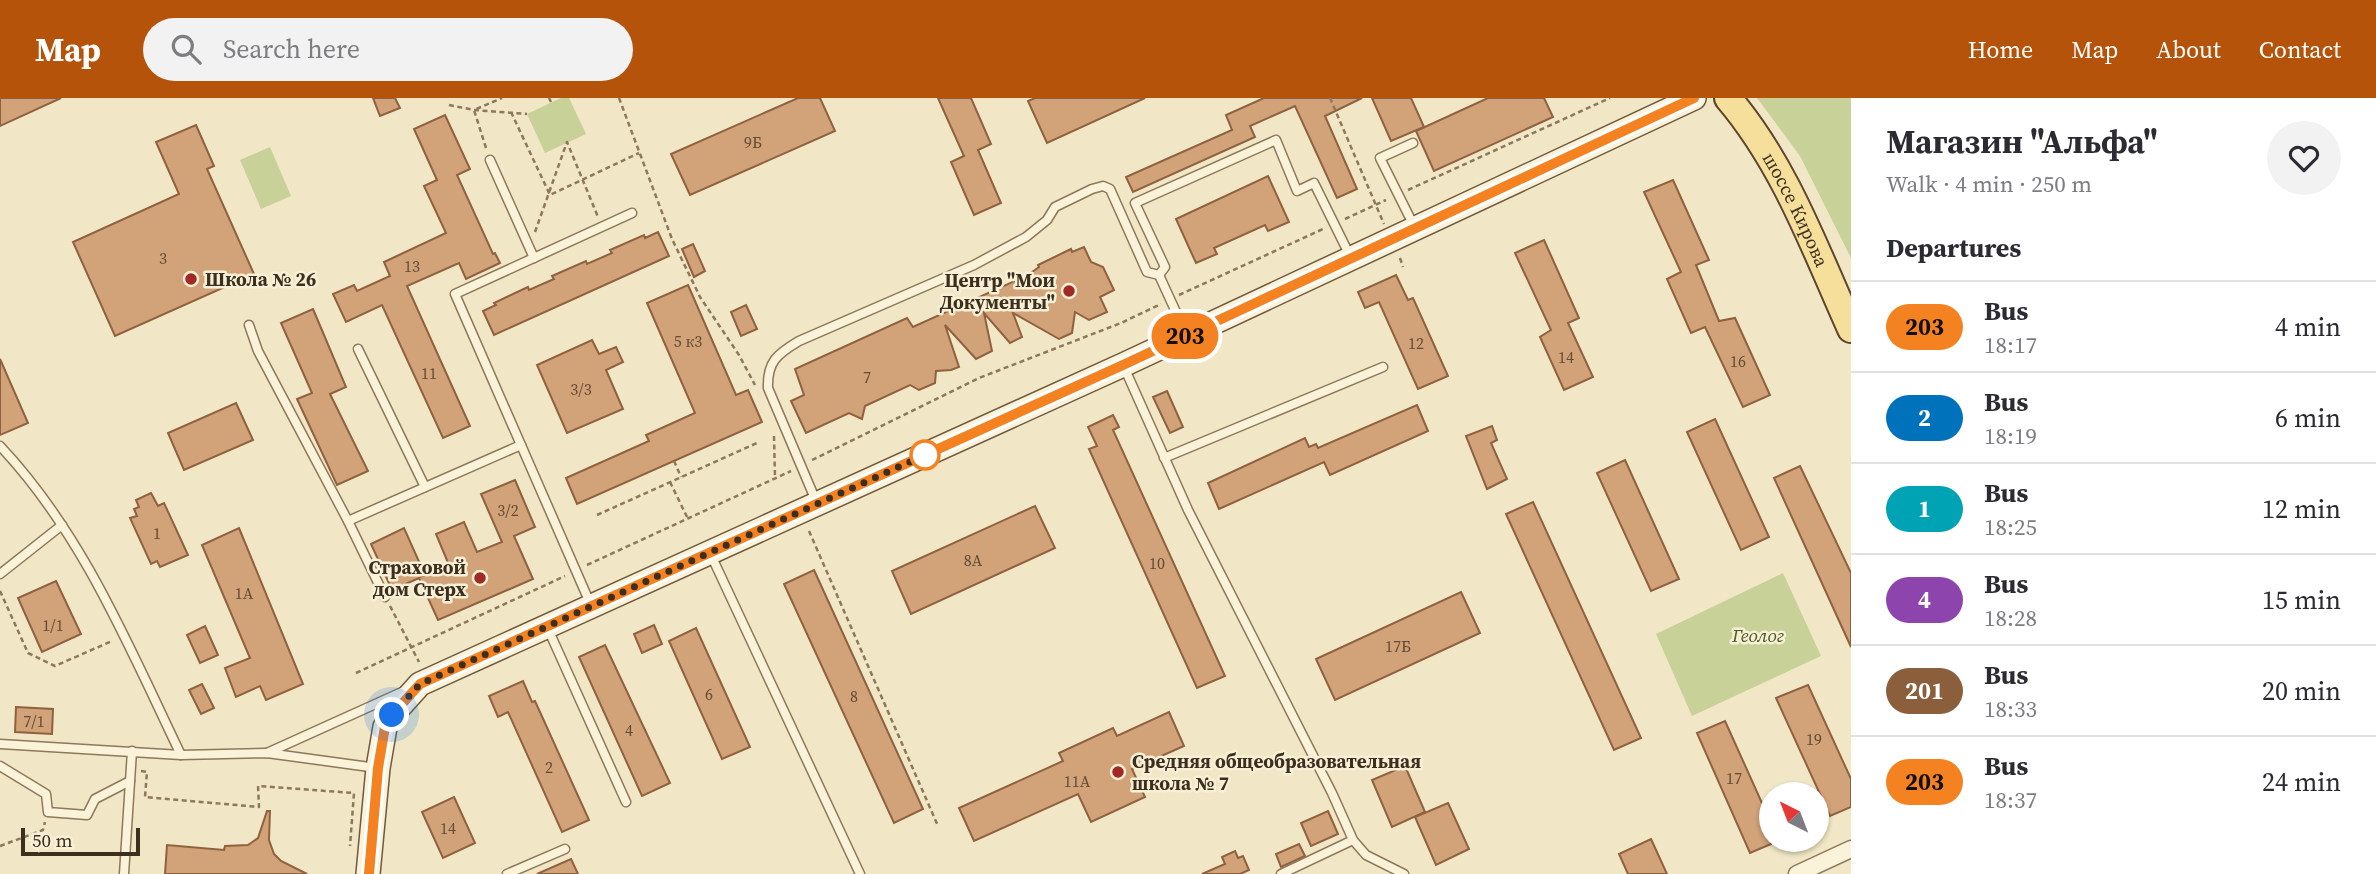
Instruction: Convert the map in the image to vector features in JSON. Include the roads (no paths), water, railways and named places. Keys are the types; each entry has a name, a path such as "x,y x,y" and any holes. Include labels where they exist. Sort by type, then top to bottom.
{"main road":[{"path":"369,874 378,768 385,727 392,715 424,683 1187,336 1694,98"},
{"name":"шоссе Кирова","path":"1728,98 1770,154 1851,329"}],"street":[{"path":"1797,874 1851,849"}],"lane":[{"path":"1159,275 1165,267 1135,203 1276,140 1297,191 1314,183 1351,258"},
{"path":"1413,143 1380,158 1415,229"},
{"path":"490,160 534,258"},
{"path":"818,504 768,388 767,373 784,350 974,265 1026,237 1046,220 1055,207 1104,186 1110,189 1118,204 1147,272 1159,275"},
{"path":"591,606 456,294 632,213"},
{"path":"1159,275 1187,336"},
{"path":"249,325 258,351 385,597"},
{"path":"358,349 425,487"},
{"path":"1123,365 1188,510 1332,793 1353,840 1366,855 1404,874"},
{"path":"1164,458 1382,367"},
{"path":"348,521 521,445"},
{"path":"0,446 35,486 96,578 181,755"},
{"path":"0,574 62,525"},
{"path":"710,552 860,874"},
{"path":"547,626 626,802"},
{"path":"267,753 424,683"},
{"path":"0,744 181,755 267,753 378,768"},
{"path":"124,874 132,751"},
{"path":"0,766 46,794 48,812 87,815 95,799 130,781"},
{"path":"1280,874 1353,840"},
{"path":"507,874 565,849"}],"place":[{"name":"Школа № 26","path":"191,279"},
{"name":"Центр \"Мои Документы\"","path":"1069,291"},
{"name":"Страховой дом Стерх","path":"480,578"},
{"name":"Cредняя общеобразовательная школа № 7","path":"1118,772"}],"park label":[{"name":"Геолог","path":"1758,635"}]}
